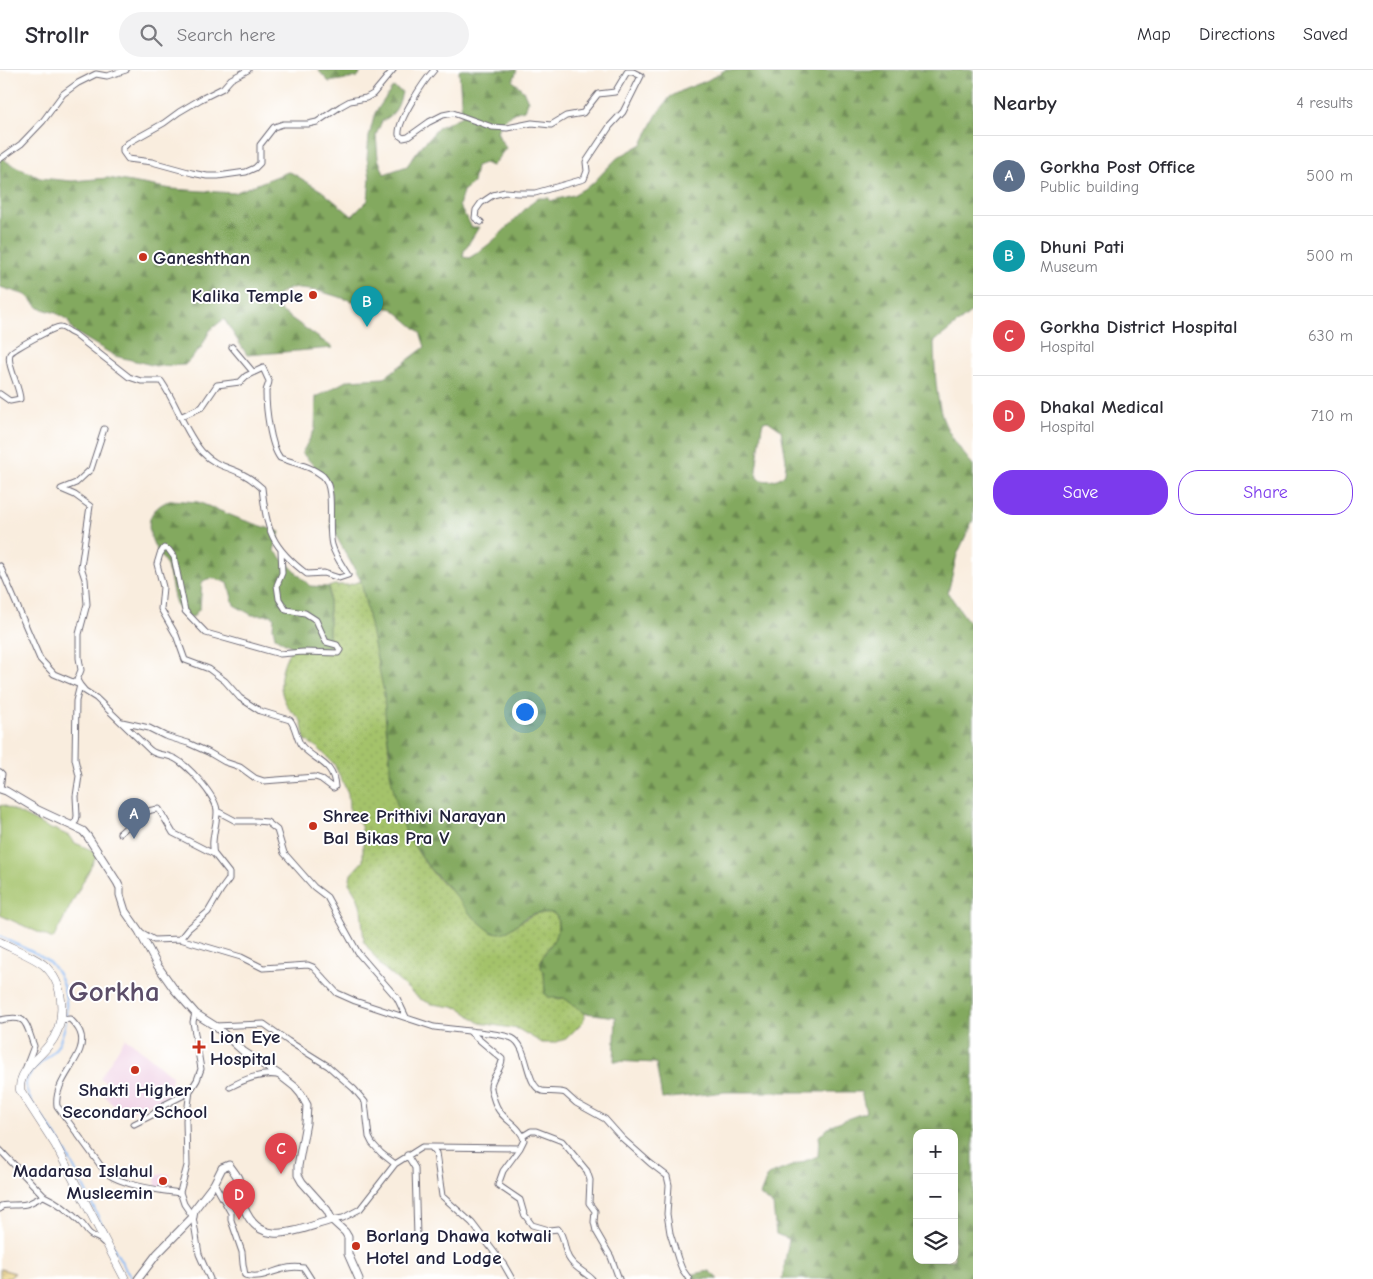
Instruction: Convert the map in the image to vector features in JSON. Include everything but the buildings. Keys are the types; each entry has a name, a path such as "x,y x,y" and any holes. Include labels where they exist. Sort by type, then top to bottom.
{"main road":[{"path":"0,942 47,967 55,979 59,990 60,1020 54,1038 25,1071 19,1083 20,1090 54,1144 125,1279"}],"street":[{"path":"0,159 21,144 43,121 62,94 96,74 107,76 126,70"},
{"path":"248,70 231,79 224,88 201,99 179,112 164,124 128,143 123,152 128,159 152,162 192,173 218,176 246,172 255,168 260,163 260,145 274,127 283,124 317,122 350,101 366,98 373,94 393,70"},
{"path":"434,70 412,100 398,130 399,135 403,138 408,137 429,122 443,115 453,113 492,127 513,127 532,123 551,125 566,116 583,113 598,94 615,92 626,72 640,72 641,77 624,112 610,126 586,162 587,171 584,179 536,192 505,192 493,195 481,203 476,210 475,218 481,222"},
{"path":"0,394 10,401 20,399 20,392 15,381 10,359 12,350 32,340 39,334 60,327 74,334 129,377 141,381 161,381 168,391 180,417 203,453 218,465 246,476 262,488 268,530 280,550 290,561 307,574 324,572 339,578 348,576 331,543 330,488 324,478 315,471 280,458 276,453 266,390 269,381 263,368 253,372 240,382 217,385 202,407 180,417"},
{"path":"232,347 253,372"},
{"path":"104,429 91,469 76,483 61,489 90,506 81,566 86,579 87,604 79,634 81,670 78,680 80,685 155,754 171,756 180,761 204,784 218,811 236,822 256,820 268,822 277,830 284,854 314,887 327,897 358,952 397,998 406,1017"},
{"path":"122,722 149,728 164,736 188,743 225,762 240,767 255,778 264,781 316,777 335,788 327,766 306,751 299,742 293,723 290,720 260,711 240,698 225,681 209,669 185,660 176,635 161,609 163,587 157,564 164,548 169,550 174,557 185,611 206,633 280,654 303,652 338,653 340,650 337,646 326,642 316,620 305,613 286,610 279,598 277,585 282,573 280,550"},
{"path":"0,566 40,659 54,674 80,685"},
{"path":"72,825 77,816 76,796 79,776 75,759 76,701 80,685"},
{"path":"0,772 2,774 0,789 38,810 72,825 88,837 120,888 125,912 139,931 157,965 174,989 195,1013 215,1026 244,1052 295,1087 307,1105 298,1174 302,1182 332,1220 348,1237 348,1254 359,1279"},
{"path":"120,834 144,812 158,809 173,833 214,854 226,867 229,879 208,912 188,929 180,939"},
{"path":"214,854 212,848 218,811"},
{"path":"139,931 154,940 180,939 241,957 263,968 308,965 313,967 336,993 363,1003 434,1027 501,1035 513,1039 520,1045 536,1086 542,1091 565,1092 576,1103 605,1119 622,1138 667,1176 670,1185 667,1214 670,1233 682,1269 689,1279"},
{"path":"134,1124 182,1096 190,1090 197,1080 201,1069 200,1054 196,1045 193,1022 195,1013"},
{"path":"0,1020 18,1017 22,1018 25,1024 34,1046 25,1071"},
{"path":"60,1020 70,1019 79,1029 82,1044 58,1088 57,1106 106,1173 112,1178 180,1193"},
{"path":"215,1026 264,1024 328,1066 354,1089 365,1102 369,1137 380,1153 395,1164"},
{"path":"469,1031 502,1059 502,1065 491,1084 492,1091 499,1112 524,1136"},
{"path":"230,1087 245,1080 268,1074 281,1076"},
{"path":"190,1090 186,1120 187,1160 180,1193 184,1204 193,1217"},
{"path":"592,1279 578,1269 569,1259 558,1229 549,1230 532,1226 524,1214 520,1200 498,1185 503,1171 520,1148 524,1136 531,1131 536,1131 562,1141 587,1171 590,1180 589,1203 595,1211 594,1222 596,1231 611,1258 618,1279"},
{"path":"210,1279 199,1254 193,1217 194,1210 214,1183 222,1168 229,1165 238,1179 240,1198 246,1214 254,1226 264,1232 277,1235 343,1218 360,1209 395,1164 422,1147 520,1148"},
{"path":"431,1147 436,1153 442,1196 472,1223 504,1265 512,1279"},
{"path":"0,1150 44,1196 76,1218 93,1236 100,1237 108,1248"},
{"path":"408,1155 415,1168 418,1237"},
{"path":"214,1183 231,1213 231,1220 242,1252 242,1264 245,1275 252,1278 272,1274 282,1269 299,1267 304,1268 311,1279"},
{"path":"0,1209 1,1206 7,1204 13,1206 28,1204 44,1196"},
{"path":"138,1279 157,1254 193,1217"}],"shaded area":[{"name":"Shakti Higher Secondary School","path":"125,1038 172,1076 169,1096 130,1112 111,1103 103,1094 109,1085 100,1078"},
{"name":"Madarasa Islahul Musleemin","path":"170,1174 170,1188 156,1187 155,1175"}],"green space":[{"path":"318,70 362,70 358,77 329,82"},
{"path":"459,70 517,70 513,81 523,90 528,101 524,110 504,119 497,131 506,148 492,166 484,163 476,166 473,183 463,191 459,206 472,227 479,227 464,251 463,257 469,258 496,238 537,198 549,198 550,201 573,195 592,184 617,158 642,144 656,116 670,97 706,81 725,70 973,70 973,311 934,342 935,371 940,410 945,425 952,437 973,465 973,520 957,555 948,593 973,628 973,1279 782,1279 789,1239 776,1234 773,1205 760,1195 768,1175 818,1156 819,1136 833,1124 866,1112 861,1092 725,1092 662,1099 656,1063 614,1061 616,1017 585,1013 564,998 551,998 545,994 544,971 541,968 541,961 557,933 557,916 553,913 535,913 526,917 508,931 500,933 491,932 471,915 448,887 429,868 406,833 390,773 390,752 386,728 384,693 361,581 331,527 331,484 302,453 315,429 316,397 348,380 384,378 425,347 420,332 393,309 359,303 319,291 290,288 267,301 333,348 247,355 224,319 210,330 201,348 185,365 156,366 115,356 73,331 68,320 56,313 39,308 26,295 0,287 0,154 7,162 40,178 72,181 108,178 172,189 234,193 288,172 322,191 352,216 368,200 370,178 367,158 369,136 375,113 393,87 402,92 399,102 396,110 382,121 376,135 378,158 384,174 407,166 418,150 439,127 462,116","holes":["768,421 781,430 786,460 785,473 780,478 768,481 760,480 757,478 756,470 763,422"]},
{"path":"171,500 198,502 240,519 280,532 274,550 310,586 329,587 329,649 292,647 275,637 274,618 272,615 252,615 234,605 228,583 215,579 208,579 202,582 200,608 193,617 185,617 177,606 167,567 155,547 149,525 150,518 157,508"},
{"path":"361,581 382,679 393,783 404,825 414,846 436,876 465,902 508,931 525,919 538,913 551,913 557,916 558,933 540,962 544,971 545,994 559,999 564,998 585,1013 583,1022 566,1039 553,1043 542,1043 518,1029 480,1023 460,1008 432,1004 420,999 381,966 364,942 361,908 357,896 349,883 351,874 363,861 361,826 349,808 348,793 334,764 318,748 305,740 301,721 285,702 281,686 282,670 292,647 329,649 329,587 348,585"},
{"path":"3,805 69,836 73,842 98,853 53,939 0,915 0,806"},
{"path":"709,1271 718,1279 688,1279 689,1275"}],"sand":[{"path":"0,1269 15,1273 8,1279 0,1279"}],"waterway":[{"path":"0,936 32,951 49,962 62,982 66,999 66,1015"},
{"path":"66,1021 55,1049 37,1066 27,1079 27,1091 34,1106 69,1157 112,1245 132,1279"}],"place":[{"name":"Ganeshthan","path":"143,257"},
{"name":"Kalika Temple","path":"313,295"},
{"name":"Dhuni Pati","path":"367,327"},
{"name":"Shree Prithivi Narayan Bal Bikas Pra V","path":"313,826"},
{"name":"Gorkha Post Office","path":"134,839"},
{"name":"Lion Eye Hospital","path":"199,1047"},
{"name":"Shakti Higher Secondary School","path":"135,1070"},
{"name":"Gorkha District Hospital","path":"281,1174"},
{"name":"Madarasa Islahul Musleemin","path":"163,1181"},
{"name":"Dhakal Medical","path":"239,1220"},
{"name":"Borlang Dhawa kotwali Hotel and Lodge","path":"356,1246"}],"district":[{"name":"Gorkha","path":"114,991"}]}
